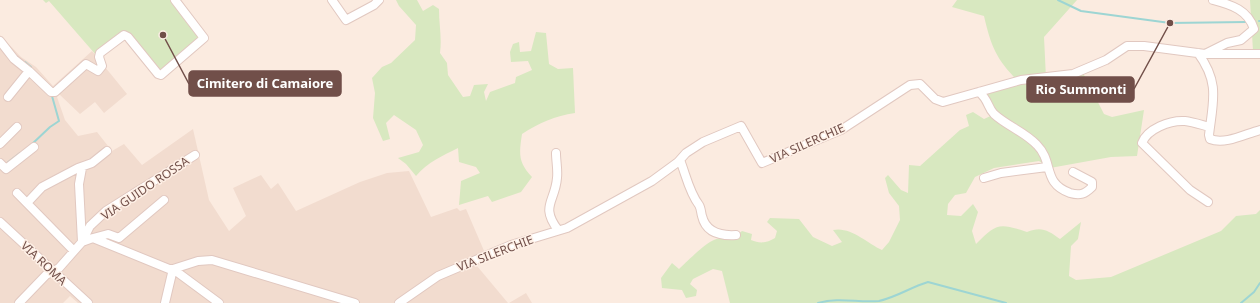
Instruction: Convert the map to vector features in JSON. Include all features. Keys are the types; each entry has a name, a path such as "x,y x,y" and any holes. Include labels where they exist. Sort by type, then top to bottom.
{"street":[{"path":"0,41 14,59 29,70 51,92 58,89 86,64 98,71 102,66 99,57 100,53 124,35 128,37 158,74 164,74 204,38 176,0"},
{"path":"332,0 346,20 374,5 379,0"},
{"path":"1213,0 1237,8 1250,18 1254,29 1241,40 1227,43 1202,54 1213,81 1210,139 1216,141 1260,130"},
{"name":"VIA SILERCHIE","path":"399,303 438,276 511,245 567,228 641,188 680,160 686,153 703,142 741,126 762,163 841,130 910,85 920,84 939,102 943,102 1021,80 1073,74 1106,60 1127,46 1144,46 1202,54 1260,54"},
{"path":"8,97 29,70"},
{"path":"979,92 986,97 993,113 1037,145 1043,152 1053,182 1058,188 1078,195 1086,193 1092,187 1092,182 1073,172"},
{"path":"1208,202 1190,190 1142,143 1148,133 1165,124 1184,121 1210,127"},
{"path":"0,144 17,127"},
{"path":"0,163 6,169 34,147"},
{"path":"27,203 42,187 78,168 82,168 92,163 108,151"},
{"path":"556,153 557,176 549,202 549,216 558,230"},
{"name":"VIA GUIDO ROSSA","path":"19,303 46,275 59,268 82,242 90,226 106,211 195,154"},
{"path":"680,160 691,191 696,202 700,205 703,219 708,229 723,236 736,235"},
{"path":"984,178 1001,173 1047,167"},
{"path":"82,168 80,184 82,242 108,234 119,238 164,200"},
{"path":"17,193 74,251"},
{"name":"VIA ROMA","path":"0,222 88,303"},
{"path":"93,238 131,253 146,261 173,270 219,303"},
{"path":"173,270 198,261 212,260 355,303"},
{"path":"165,303 173,270"}],"shaded area":[{"path":"0,35 21,57 36,67 53,86 92,51 127,94 104,113 95,102 80,114 59,94 57,97 65,120 78,136 97,132 112,151 124,144 142,165 193,129 209,200 229,231 246,216 233,188 261,175 271,189 278,183 296,211 360,182 387,173 409,171 431,217 457,208 460,211 466,209 488,260 477,266 508,303 78,303 70,296 63,303 0,303"},
{"path":"526,293 532,303 509,303"}],"green space":[{"path":"43,0 170,0 202,39 162,71 125,31 96,55 49,1 46,3"},
{"path":"396,0 417,0 423,11 433,5 439,9 441,42 440,53 447,63 448,75 463,97 470,96 474,85 488,84 484,92 486,101 490,92 515,83 516,77 532,70 528,61 511,62 510,52 513,44 519,42 520,52 531,51 536,32 546,33 549,64 558,69 573,68 575,113 547,120 522,134 520,152 522,162 527,172 532,177 521,192 492,202 488,196 459,205 461,181 480,173 476,167 459,162 458,148 430,163 416,176 406,164 398,158 419,152 423,145 416,130 394,115 386,123 390,139 383,141 373,118 375,93 372,78 382,67 391,63 415,40 416,25 399,6"},
{"path":"957,0 1077,0 1044,37 1046,78 1083,73 1104,114 1112,117 1144,110 1137,156 1111,157 1050,168 1039,161 994,168 975,177 966,193 955,195 948,204 947,215 961,216 973,204 978,212 972,231 976,244 988,232 1003,226 1027,232 1040,229 1052,233 1060,239 1081,222 1078,239 1071,246 1069,276 1076,280 1111,277 1221,231 1236,216 1256,214 1260,210 1260,303 730,303 722,271 713,269 693,279 690,284 697,290 696,296 686,298 682,290 662,288 661,278 672,263 679,269 710,242 733,237 742,231 752,234 751,240 757,242 766,242 775,238 777,231 767,222 770,218 799,219 813,237 832,246 842,242 833,230 839,229 846,230 882,250 889,242 900,220 899,206 889,193 885,178 888,175 901,190 908,193 909,165 920,166 960,130 969,126 966,115 973,112 984,119 995,114 986,93 1018,81 1004,66 995,52 984,16 952,7"},
{"path":"1250,0 1260,0 1260,50 1253,51"}],"waterway":[{"path":"1058,0 1081,11 1170,23 1246,22"},
{"path":"25,62 31,67"},
{"path":"31,145 50,127 59,121 52,96"},
{"path":"7,163 20,153"},
{"path":"818,303 834,300 879,301 928,282 1006,303"},
{"path":"1241,303 1254,292 1260,283"}],"place":[{"name":"Rio Summonti","path":"1170,23"},
{"name":"Cimitero di Camaiore","path":"163,35"}]}
